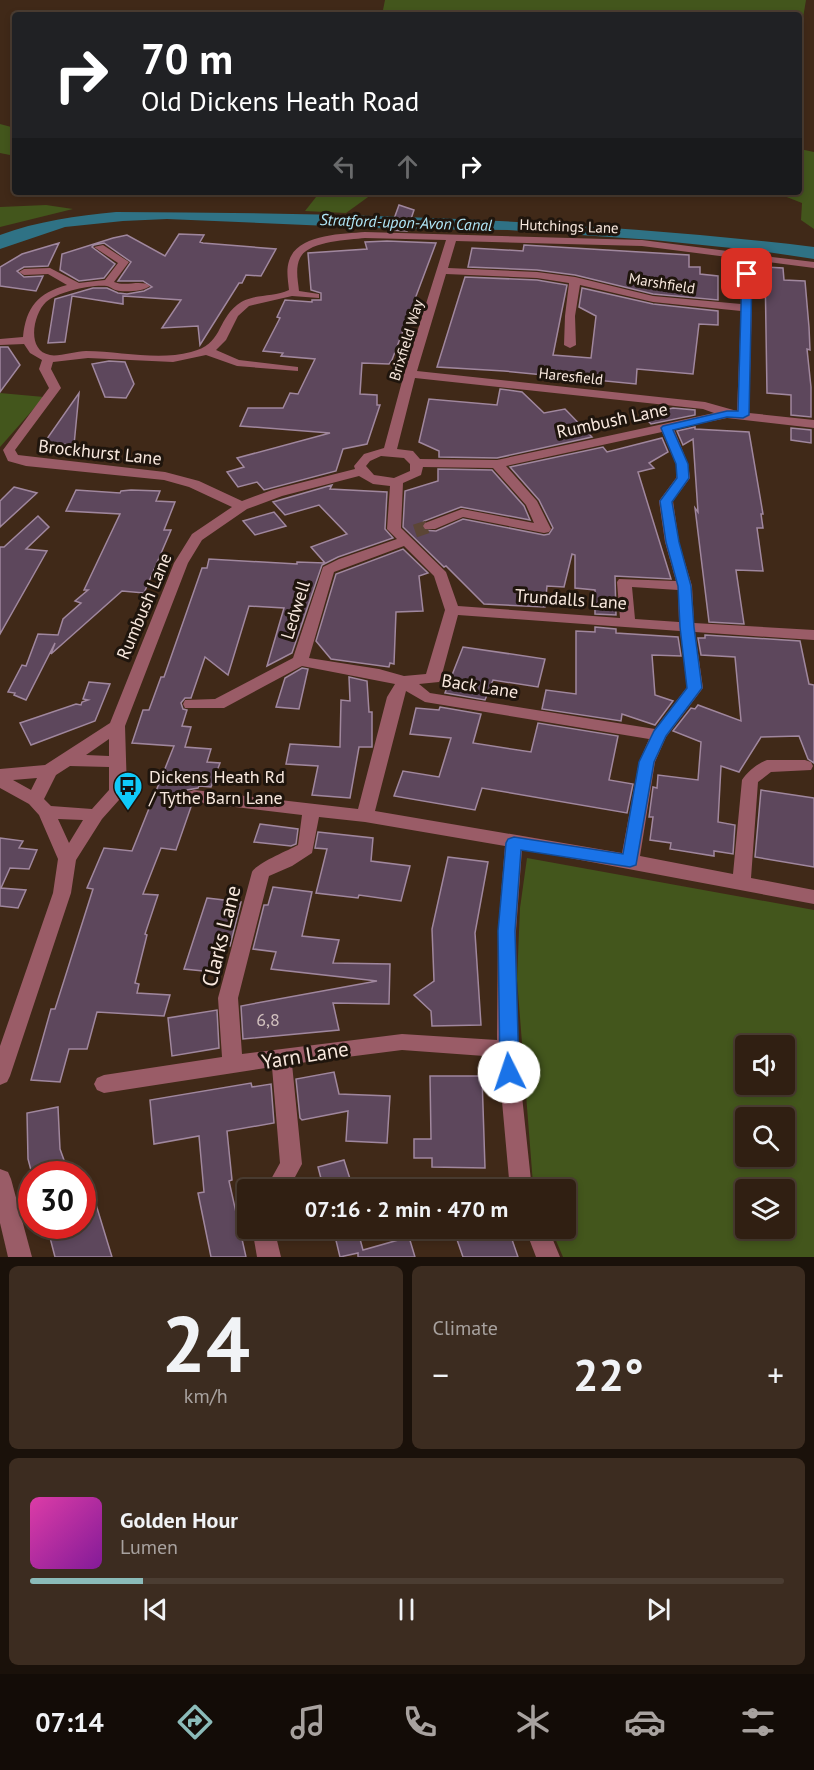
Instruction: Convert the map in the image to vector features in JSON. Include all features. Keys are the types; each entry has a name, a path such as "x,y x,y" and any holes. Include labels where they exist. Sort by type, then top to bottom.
{"street":[{"name":"Hutchings Lane","path":"291,293 294,291 292,268 297,254 308,245 364,235 642,243 760,258"},
{"name":"Brixfield Way","path":"390,451 410,374 452,238"},
{"path":"99,247 124,262 108,283"},
{"path":"743,415 748,257"},
{"path":"772,260 814,265"},
{"path":"790,262 814,276"},
{"path":"24,272 50,271 78,287"},
{"name":"Marshfield","path":"443,271 537,275 575,280 653,299 745,308"},
{"path":"570,345 570,316 575,280"},
{"path":"145,286 120,288 108,283 78,287 46,297 35,307 28,340 34,351 48,358 64,354 162,358 189,356 207,351 218,344 225,335 228,322 244,304 291,293 315,296"},
{"path":"0,342 28,340"},
{"path":"207,351 237,363 294,369"},
{"name":"Brockhurst Lane","path":"48,358 45,369 56,388 9,450 13,458 26,462 165,476 194,484 242,506"},
{"name":"Haresfield","path":"410,374 705,406 727,414"},
{"name":"Rumbush Lane","path":"417,463 497,464 727,414 814,424"},
{"path":"630,861 646,762 659,735 694,688 685,586 672,542 666,501 683,478 682,464 667,428"},
{"path":"390,451 408,454 417,463 418,468 412,476 397,481 380,481 365,476 362,471 362,462 366,457 390,451"},
{"path":"429,526 462,513 544,530 531,504 497,464"},
{"name":"Rumbush Lane","path":"67,859 96,815 118,791 117,726 181,563 197,537 242,506 277,493 362,471"},
{"path":"365,816 395,698 404,681 433,678 452,610 441,575 407,536 394,529 397,481"},
{"name":"Ledwell","path":"191,704 218,704 300,661 328,570 407,536"},
{"path":"628,622 624,582 685,586"},
{"name":"Trundalls Lane","path":"452,610 814,635"},
{"name":"Back Lane","path":"300,661 380,674 404,681 425,697 659,735"},
{"path":"0,775 49,771 117,726"},
{"path":"67,760 117,762"},
{"path":"741,884 750,780 767,766 805,766"},
{"path":"0,1076 62,893 67,859 41,806 49,771"},
{"path":"0,780 41,806 96,815"},
{"path":"194,796 365,816 630,861 814,897"},
{"name":"Clarks Lane","path":"233,1066 228,998 261,872 306,848 311,808"},
{"path":"514,843 507,931 507,1049 520,1179"},
{"name":"Yarn Lane","path":"104,1084 402,1042 507,1049"},
{"path":"281,1058 291,1164 282,1179"},
{"path":"0,1179 20,1257"},
{"path":"265,1239 269,1257"},
{"path":"541,1239 548,1257"}],"green space":[{"path":"385,0 806,0 802,24 802,12 404,12 383,10"},
{"path":"0,124 12,127 12,155 0,153"},
{"path":"802,149 814,152 814,229 801,220 802,203 782,195 802,195"},
{"path":"318,195 371,195 346,213 305,211"},
{"path":"46,205 73,209 0,227 0,207"},
{"path":"0,393 44,397 0,447"},
{"path":"527,858 814,910 814,1257 563,1257 555,1239 576,1239 576,1179 533,1179 517,979 520,908"}],"water":[{"name":"Stratford-upon-Avon Canal","path":"116,212 378,216 553,224 727,237 814,247 814,259 653,240 508,230 398,229 167,219 65,227 0,249 0,235 14,230 57,220"}],"building":[{"path":"399,205 414,210 407,231 390,230"},
{"path":"179,234 204,235 200,242 203,243 276,249 261,276 246,275 242,283 239,283 200,345 198,326 162,328 181,300 123,296 123,304 72,296 65,342 48,343 55,299 93,288 107,288 127,294 152,287 143,281 118,281 131,262 104,243 92,247 115,264 104,278 79,281 60,270 62,254 127,235 165,256"},
{"path":"365,242 436,243 392,360 389,364 362,363 360,394 377,395 377,405 380,405 367,444 343,449 336,471 264,490 257,482 238,487 227,472 244,467 237,458 330,433 240,426 248,408 283,408 290,393 298,394 315,359 281,356 283,353 263,351 280,318 277,317 285,300 312,302 312,300 321,300 321,293 311,290 308,253 367,249"},
{"path":"59,243 48,266 24,267 17,271 24,277 43,276 36,291 0,286 0,267 22,254"},
{"path":"524,245 689,255 689,267 700,267 700,274 718,276 718,300 653,294 575,275 537,270 468,267 472,248 523,251"},
{"path":"765,267 783,268 784,280 805,281 809,327 810,350 807,349 811,417 791,415 791,395 767,393"},
{"path":"465,277 537,280 567,285 553,355 591,358 596,316 579,307 582,288 653,304 718,311 718,325 699,324 693,374 637,369 636,384 437,367"},
{"path":"0,347 8,347 20,365 0,392"},
{"path":"109,361 125,362 134,384 126,398 105,397 92,364"},
{"path":"500,389 522,392 544,413 565,409 592,437 497,458 439,457 439,451 419,442 429,399 497,405"},
{"path":"79,393 74,445 44,443"},
{"path":"673,408 695,410 695,415 651,424 642,415"},
{"path":"695,427 695,429 749,432 763,514 761,514 763,528 757,528 763,571 736,570 744,624 709,622 695,508 698,512 693,439 683,445 677,431"},
{"path":"791,428 811,430 811,443 791,440"},
{"path":"662,438 668,452 649,463 654,468 638,472 671,579 615,576 616,615 595,614 595,590 575,588 575,555 572,554 564,587 547,586 545,607 484,604 403,527 405,491 438,481 438,469 492,470 524,506 530,520 461,507 424,521 421,525 423,530 436,531 463,519 544,535 549,534 553,528 539,500 510,467 603,447 607,452"},
{"path":"332,485 330,489 387,492 385,529 393,538 322,565 292,653 267,666 284,608 249,606 228,675 205,657 191,698 185,698 181,703 183,709 187,710 182,726 191,727 185,747 211,749 207,762 220,763 211,787 199,786 187,790 183,795 186,801 192,804 176,850 161,848 143,894 158,895 145,934 147,935 135,983 139,984 137,993 170,995 164,1016 97,1012 87,1049 69,1049 60,1082 31,1080 51,1009 55,1009 93,889 87,888 104,848 132,851 174,746 132,743 143,710 149,710 161,677 164,677 202,568 207,568 209,559 297,564 297,562 325,563 311,547 347,534 319,505 285,515 273,502"},
{"path":"14,487 37,493 0,527 0,501"},
{"path":"76,490 120,493 131,490 160,491 156,501 175,502 164,530 171,530 144,593 122,591 51,654 55,643 26,700 14,695 15,693 8,692 22,665 26,666 38,634 58,635 63,619 81,603 75,601 88,590 84,590 120,514 66,511"},
{"path":"274,512 286,526 255,535 243,521"},
{"path":"38,516 49,527 26,549 47,551 0,634 0,547 4,547"},
{"path":"403,549 428,573 419,576 423,611 396,612 394,664 390,663 389,667 331,659 316,641 336,574"},
{"path":"595,627 616,629 616,633 678,637 681,656 652,655 655,695 673,701 655,725 622,714 621,721 542,709 546,690 576,694 576,631 595,632"},
{"path":"705,635 800,641 809,684 814,685 814,763 808,759 799,736 761,737 739,772 721,766 718,822 735,825 733,854 714,851 714,856 670,849 671,843 650,840 653,817 649,817 653,787 657,788 658,775 698,780 701,742 673,731 691,708 695,709 698,705 741,721 735,657 701,655 698,638 705,638"},
{"path":"463,647 545,659 538,687 493,680 485,700 445,693"},
{"path":"302,668 308,669 299,709 276,707 285,678"},
{"path":"349,677 367,681 369,712 372,712 372,747 359,747 350,798 312,795 318,766 286,764 290,744 340,747 341,700 350,701"},
{"path":"89,682 110,684 95,721 31,745 20,723 76,704 81,705 82,702 88,700 83,699"},
{"path":"440,707 481,714 473,743 531,752 538,723 618,736 609,780 633,784 627,813 482,788 475,810 394,796 403,771 439,777 451,738 410,734 416,708 439,710"},
{"path":"761,790 814,798 814,867 755,857"},
{"path":"260,824 298,829 296,844 291,846 254,842"},
{"path":"318,832 373,838 371,861 410,866 401,901 359,895 358,898 316,893 327,849 315,848"},
{"path":"0,838 23,841 19,848 37,850 29,869 10,868 1,888 26,890 18,908 0,906"},
{"path":"448,857 488,862 475,933 481,1025 432,1026 431,1011 414,995 434,981 432,929"},
{"path":"273,887 312,892 302,936 339,940 333,963 390,964 389,1004 333,1003 339,1030 243,1039 241,1006 377,981 271,969 276,952 253,949 264,905 268,905"},
{"path":"207,898 241,902 230,946 221,945 213,972 184,969"},
{"path":"217,1010 219,1048 172,1056 168,1018"},
{"path":"334,1072 339,1094 390,1096 387,1143 346,1141 348,1111 302,1120 300,1118 296,1079"},
{"path":"430,1076 482,1076 485,1168 432,1167 432,1158 414,1158 414,1139 431,1139"},
{"path":"251,1083 252,1087 271,1084 274,1123 227,1131 232,1180 229,1181 237,1217 237,1239 242,1239 246,1257 211,1257 198,1193 204,1192 199,1136 154,1144 150,1100"},
{"path":"58,1107 60,1149 64,1161 29,1161 27,1113"},
{"path":"344,1160 350,1179 321,1179 318,1167"},
{"path":"96,1205 112,1257 55,1257 50,1239 96,1239"},
{"path":"336,1239 360,1239 363,1250 410,1239 415,1257 358,1257 358,1253 340,1257"},
{"path":"457,1239 512,1239 518,1257 463,1257"}],"tunnel":[{"path":"415,531 430,526"}],"place":[{"name":"Dickens Heath Rd / Tythe Barn Lane","path":"128,812"}],"route":[{"path":"509,1072 507,931 514,843 630,861 646,762 659,735 694,688 685,586 672,542 666,501 683,478 682,464 667,428 727,414 743,415 747,274"}]}
